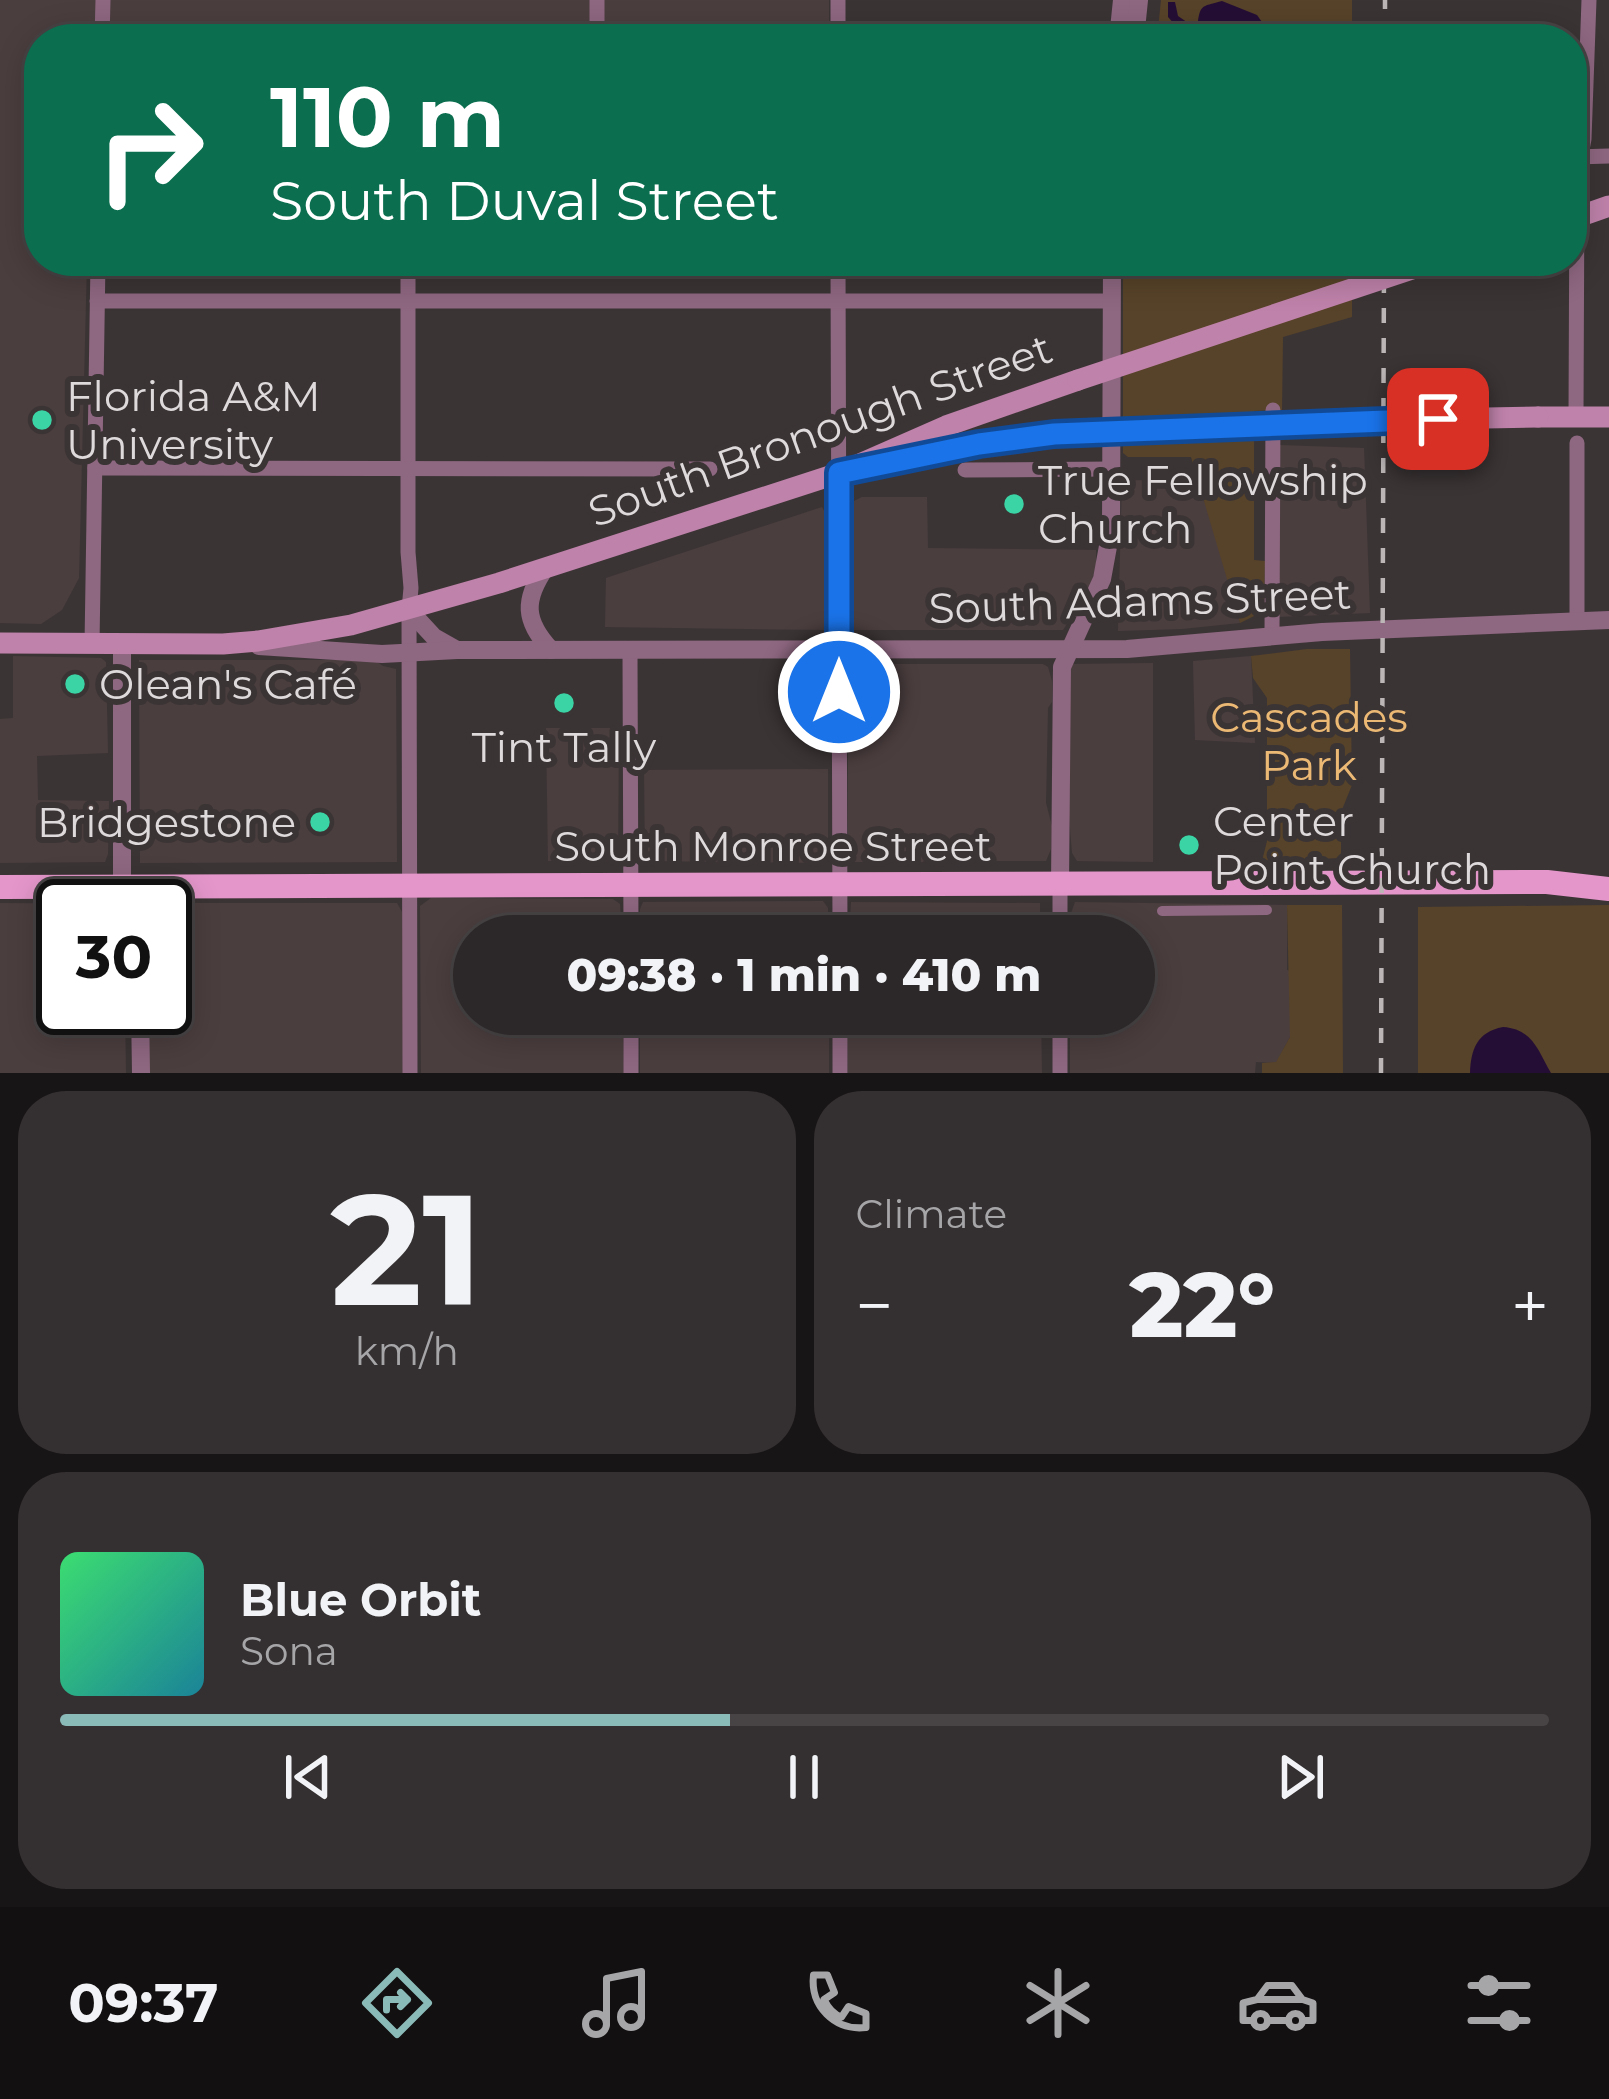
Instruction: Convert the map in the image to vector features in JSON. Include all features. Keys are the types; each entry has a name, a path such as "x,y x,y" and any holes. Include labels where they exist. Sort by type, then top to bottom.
{"main road":[{"name":"South Bronough Street","path":"223,644 309,633 409,610 546,568 839,473 946,426 1391,276"},
{"path":"839,473 979,444 1081,431 1326,421 1609,418"},
{"name":"South Adams Street","path":"0,643 223,644"},
{"name":"South Monroe Street","path":"1547,882 1609,873"},
{"name":"South Monroe Street","path":"192,892 1547,882 1609,889"},
{"name":"South Monroe Street","path":"0,886 36,888"}],"street":[{"path":"1587,80 1589,0"},
{"path":"92,645 98,276"},
{"path":"408,276 410,1073"},
{"path":"838,276 840,915"},
{"path":"1060,915 1062,667 1091,606 1111,530 1112,276"},
{"path":"1575,276 1576,417"},
{"path":"97,301 1112,301"},
{"path":"1272,636 1273,410"},
{"path":"1576,443 1577,620"},
{"path":"95,468 710,469"},
{"path":"965,470 1113,470"},
{"path":"546,568 532,587 529,612 534,632 551,650"},
{"path":"409,610 434,637 457,650"},
{"name":"South Adams Street","path":"223,644 409,653 1069,649 1609,620"},
{"path":"122,645 133,879"},
{"path":"630,651 631,915"},
{"path":"1162,911 1268,910"},
{"path":"140,1035 140,1073"},
{"path":"631,1035 631,1073"},
{"path":"840,1035 840,1073"},
{"path":"1060,1035 1060,1073"}],"shaded area":[{"name":"Florida A&M University","path":"0,0 829,0 829,24 24,24 24,276 87,276 79,578 62,610 41,624 0,623"},
{"path":"1222,1 1257,15 1263,24 1198,24 1202,8"},
{"path":"1168,2 1175,2 1178,16 1190,24 1174,24 1168,17"},
{"path":"1280,445 1364,448 1370,613 1277,617"},
{"path":"1122,480 1200,481 1240,623 1118,631"},
{"path":"862,497 927,497 928,548 1096,550 1088,591 1063,630 852,630 847,617 848,504"},
{"path":"822,507 830,521 830,623 826,630 605,627 606,578"},
{"path":"13,656 101,658 106,662 108,753 37,756 38,800 109,801 105,862 0,863 0,719 13,718"},
{"path":"1251,656 1255,743 1195,740 1193,661"},
{"path":"139,660 374,660 396,669 397,862 140,863"},
{"path":"1153,663 1153,862 1077,861 1072,853 1068,804 1068,675 1072,664"},
{"path":"854,664 1048,667 1052,702 1048,708 1046,803 1052,826 1046,861 986,861 979,851 930,851 923,862 854,862 848,855 848,671"},
{"path":"546,728 619,728 618,856 613,861 548,861"},
{"path":"828,769 828,854 816,863 649,861 645,856 644,770"},
{"path":"431,898 613,899 620,904 621,915 453,915 453,1035 623,1035 624,1073 421,1073 420,906"},
{"path":"823,901 828,915 640,915 643,902"},
{"path":"851,902 1040,903 1040,915 850,915"},
{"path":"1075,902 1287,905 1290,1037 1276,1063 1256,1062 1255,1073 1070,1073 1070,1035 1155,1035 1155,915 1070,915"},
{"path":"0,903 36,903 36,1035 125,1035 126,1073 0,1073"},
{"path":"192,903 397,903 402,912 404,1073 149,1073 149,1035 192,1035"},
{"path":"1503,1027 1528,1037 1551,1073 1470,1073 1477,1043"},
{"path":"640,1035 829,1035 829,1073 640,1073"},
{"path":"848,1035 1041,1035 1042,1073 848,1073"}],"green space":[{"path":"1161,0 1352,0 1352,24 1159,24"},
{"path":"1123,276 1352,276 1352,317 1283,337 1282,410 1254,411 1254,560 1265,561 1260,613 1240,623 1191,457 1128,457 1123,453"},
{"name":"Cascades Park","path":"1350,649 1352,785 1341,812 1341,858 1262,861 1267,841 1267,698 1253,678 1251,656"},
{"name":"Cascades Park","path":"1287,905 1342,905 1343,1073 1262,1073 1262,1063 1276,1062 1290,1037"},
{"name":"Cascades Park","path":"1609,905 1609,1073 1418,1073 1418,907"}],"railway":[{"path":"1385,0 1385,24"},
{"path":"1381,1073 1384,276"}],"place":[{"name":"Florida A&M University","path":"42,420"},
{"name":"True Fellowship Church","path":"1014,504"},
{"name":"Olean's Café","path":"75,684"},
{"name":"Tint Tally","path":"564,703"},
{"name":"Bridgestone","path":"320,822"},
{"name":"Center Point Church","path":"1189,845"}],"route":[{"path":"839,692 839,473 1054,434 1438,419"}]}
